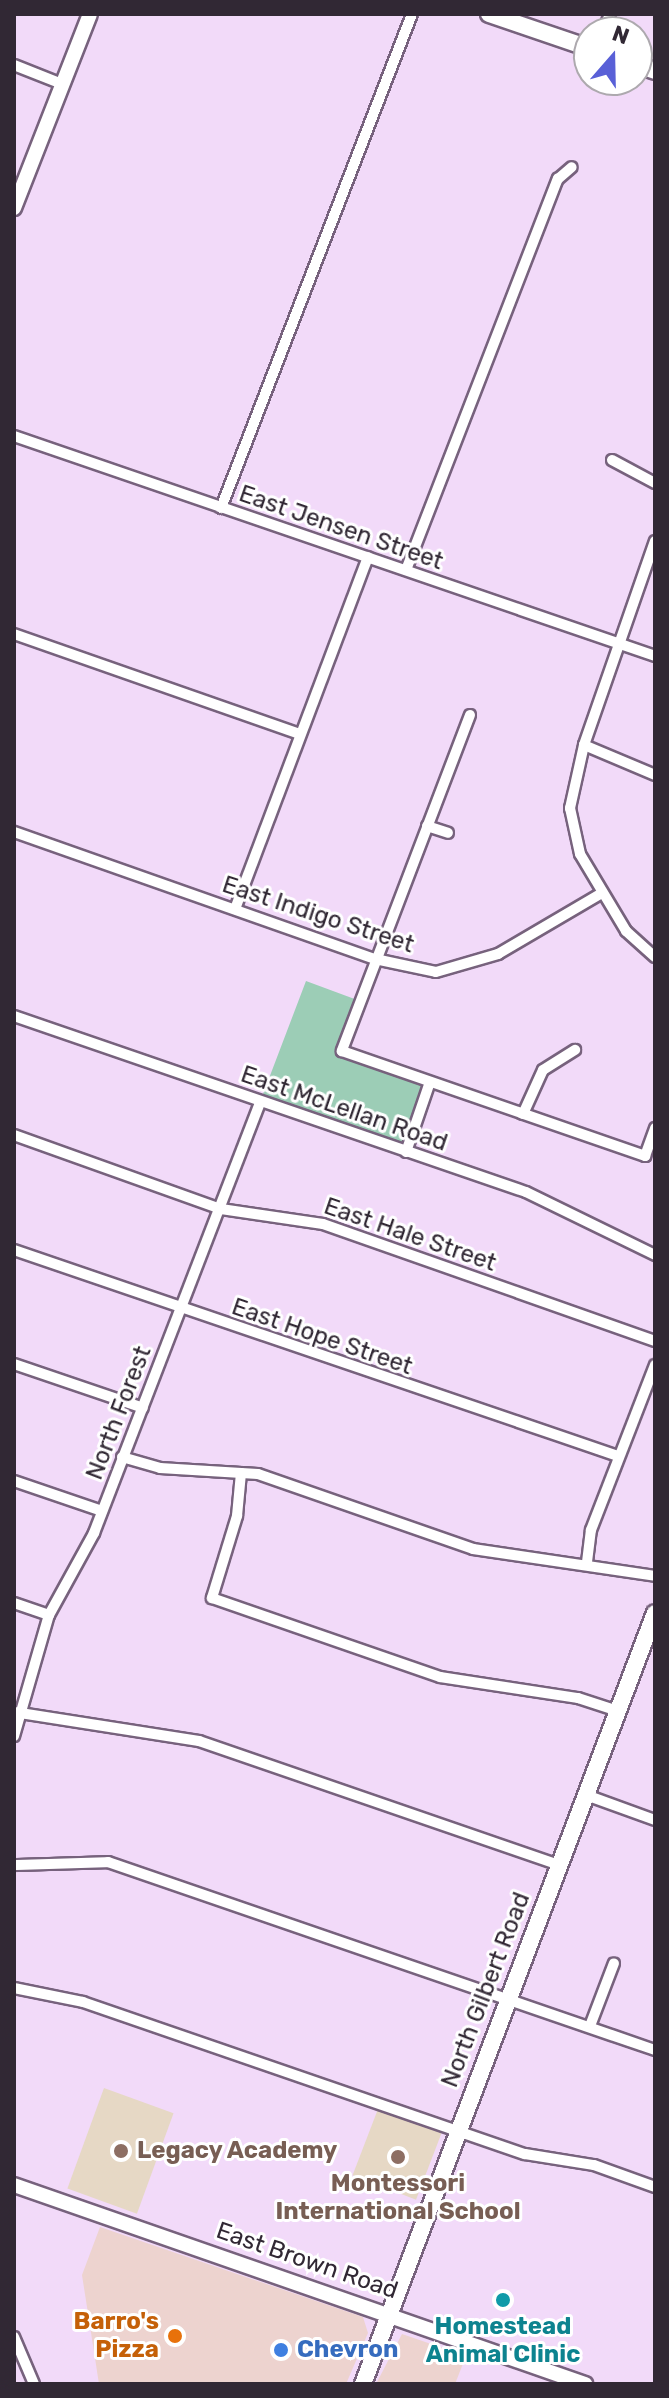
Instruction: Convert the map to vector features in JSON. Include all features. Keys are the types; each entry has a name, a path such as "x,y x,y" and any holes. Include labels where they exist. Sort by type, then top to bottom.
{"main road":[{"path":"14,208 90,14"},
{"path":"489,14 573,43"},
{"name":"North Gilbert Road","path":"363,2384 655,1613"},
{"name":"East Brown Road","path":"14,2185 390,2313 585,2384"}],"street":[{"path":"221,508 412,14"},
{"path":"14,65 62,84"},
{"path":"406,570 558,179 572,167"},
{"name":"East Jensen Street","path":"14,436 655,656"},
{"path":"612,460 655,483"},
{"path":"655,541 584,745 572,830 602,893 626,931 655,957"},
{"path":"235,909 368,557"},
{"path":"14,634 300,734"},
{"path":"470,715 342,1051 645,1156 655,1128"},
{"path":"584,745 655,775"},
{"path":"427,826 448,833"},
{"name":"East Indigo Street","path":"14,832 375,959 436,972 468,967 602,893"},
{"name":"East McLellan Road","path":"14,1016 526,1192 655,1255"},
{"path":"523,1114 543,1070 575,1050"},
{"path":"406,1152 430,1082"},
{"name":"North Forest","path":"14,1736 18,1713 49,1615 102,1511 260,1102"},
{"name":"East Hale Street","path":"14,1135 221,1209 323,1224 655,1341"},
{"name":"East Hope Street","path":"14,1250 618,1456"},
{"path":"14,1364 143,1408"},
{"path":"587,1562 618,1456 655,1365"},
{"path":"122,1457 160,1468 241,1473 473,1549 587,1562 655,1576"},
{"path":"241,1473 233,1533 212,1598 440,1677 578,1698 618,1711"},
{"path":"14,1481 102,1511"},
{"path":"14,1603 49,1615"},
{"path":"18,1713 199,1741 560,1865"},
{"path":"586,1795 655,1820"},
{"path":"14,1865 60,1858 108,1862 509,1997 655,2050"},
{"path":"590,2026 614,1963"},
{"path":"14,1988 83,2002 458,2130 655,2187"},
{"path":"14,2337 34,2384"}],"shaded area":[{"name":"Legacy Academy","path":"104,2088 174,2113 137,2214 67,2189"},
{"name":"Montessori International School","path":"378,2109 441,2133 416,2200 353,2175"},
{"path":"100,2227 363,2317 368,2333 346,2384 99,2384 82,2275"},
{"path":"402,2334 466,2356 455,2384 376,2384"}],"green space":[{"path":"306,981 360,1001 342,1051 430,1082 406,1152 260,1102"}],"place":[{"name":"Legacy Academy","path":"121,2151"},
{"name":"Montessori International School","path":"398,2157"},
{"name":"Homestead Animal Clinic","path":"503,2300"},
{"name":"Barro's Pizza","path":"175,2336"},
{"name":"Chevron","path":"281,2350"}]}
